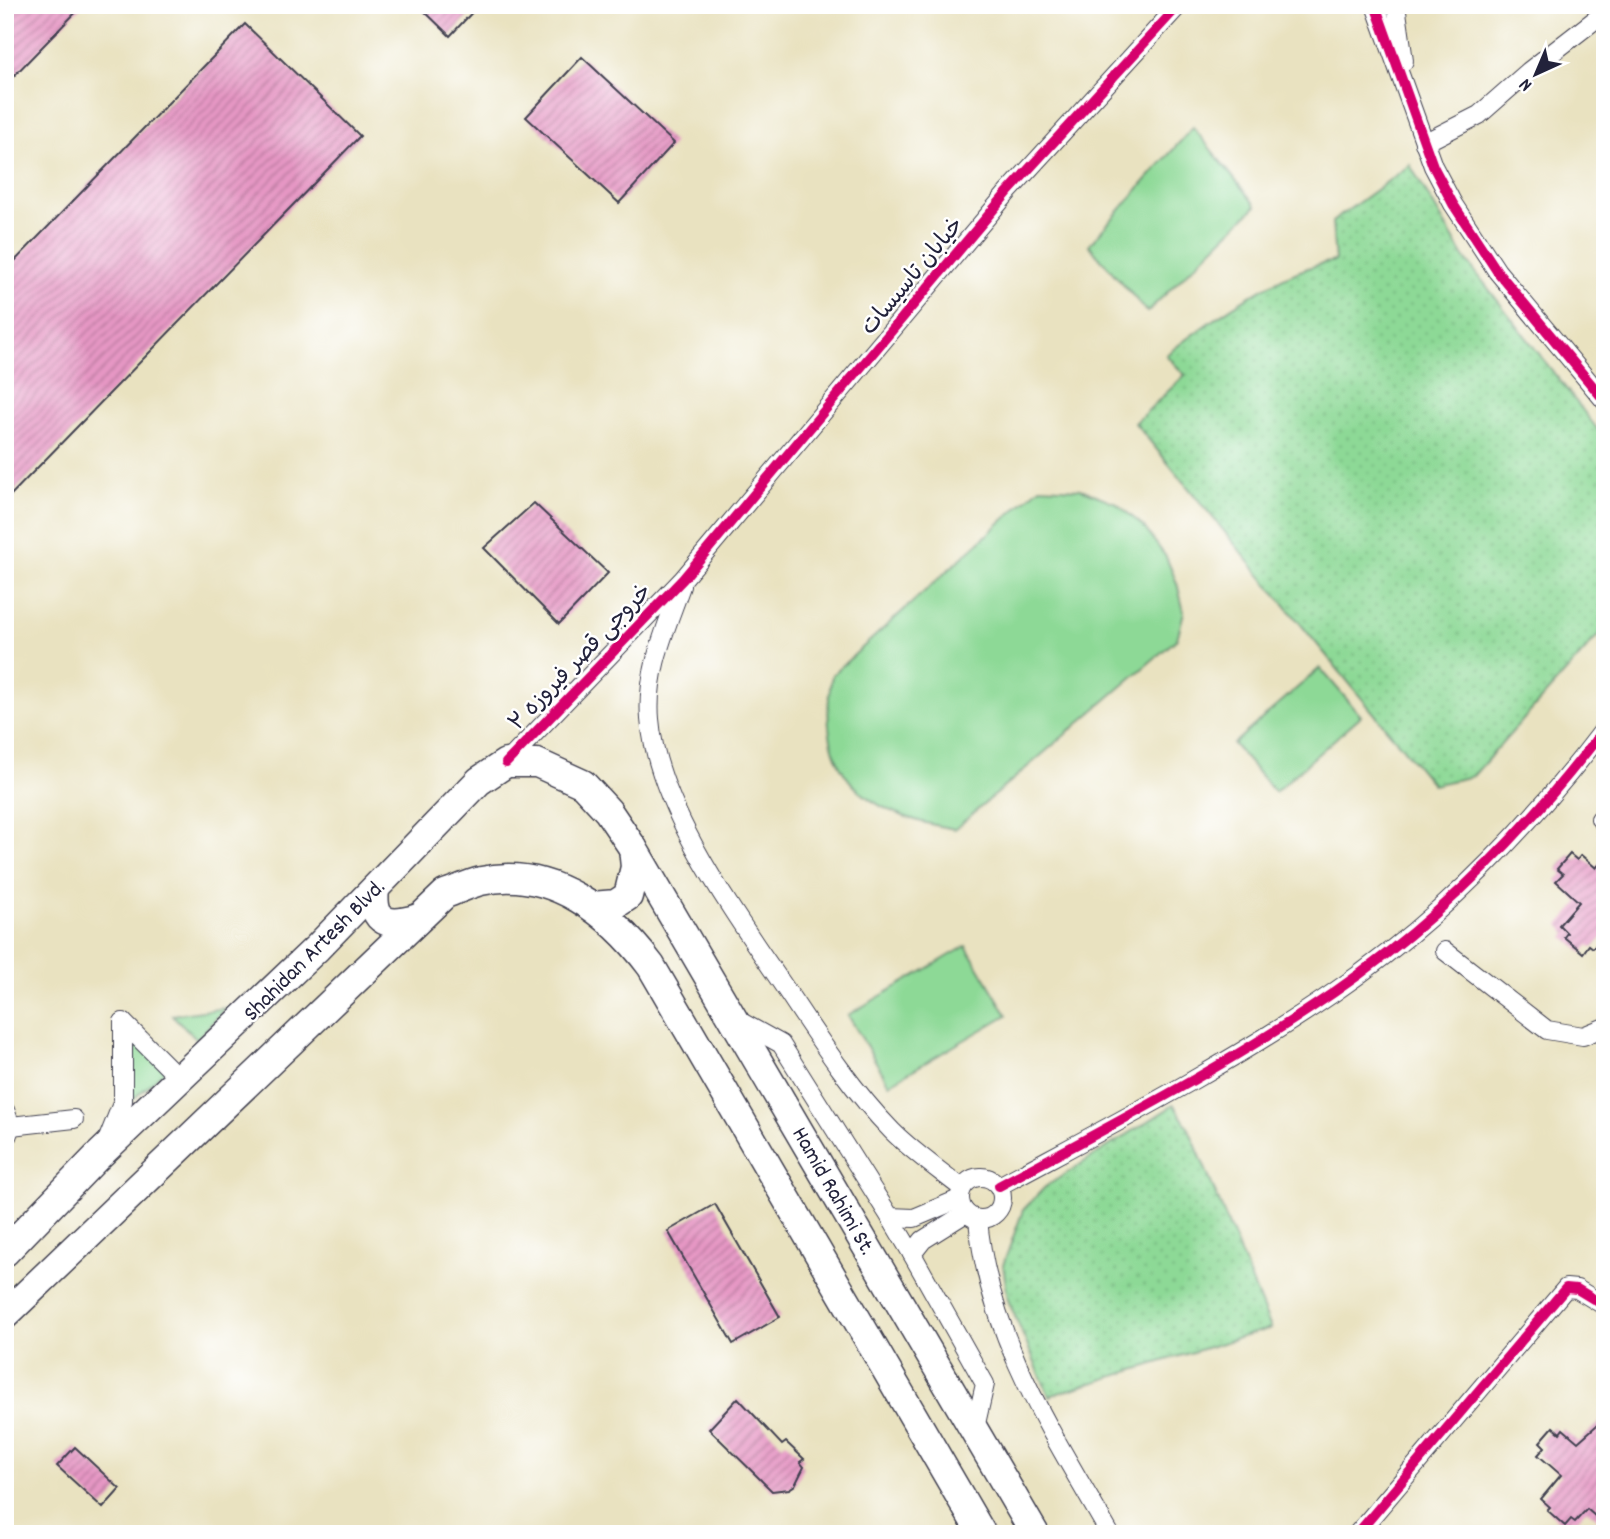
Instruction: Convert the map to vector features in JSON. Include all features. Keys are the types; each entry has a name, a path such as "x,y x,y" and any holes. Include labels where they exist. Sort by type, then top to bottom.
{"main road":[{"path":"5,1315 445,894 482,881 519,879 563,889 592,906 616,904 628,896 635,867 634,848 608,811 583,784 537,764 506,763"},
{"name":"Shahidan Artesh Blvd.","path":"5,1252 96,1158 375,888 479,781 506,763"},
{"name":"Hamid Rahimi St.","path":"634,848 1035,1534"},
{"path":"375,888 373,903 379,916 388,923 398,924 418,918"},
{"name":"Hamid Rahimi St.","path":"592,906 632,940 651,966 982,1534"}],"street":[{"name":"خیابان تاسیسات","path":"683,579 1008,192 1179,5"},
{"path":"1375,5 1410,96 1424,143 1453,204 1497,271 1605,401"},
{"path":"1396,5 1410,96"},
{"path":"1424,143 1479,115 1529,71 1605,12"},
{"name":"خروجی قصر فیروزه ۲","path":"506,763 683,579"},
{"path":"683,579 652,670 650,719 660,774 685,828 752,940 840,1070 893,1132 966,1205 992,1216 1001,1206 999,1186 994,1181 980,1177 966,1182 966,1205 1000,1325 1033,1400 1110,1534"},
{"path":"999,1186 1195,1079 1335,992 1402,941 1512,838 1574,768 1605,728"},
{"path":"1445,951 1547,1030 1583,1036 1605,1027"},
{"path":"734,1018 781,1044 912,1254 985,1384 975,1428"},
{"path":"96,1158 112,1132 123,1101 123,1022 180,1079"},
{"path":"7,1126 74,1119"},
{"path":"890,1217 914,1218 966,1205"},
{"path":"912,1254 923,1240 966,1205"},
{"path":"1357,1534 1566,1288 1577,1289 1605,1307"}],"green space":[{"path":"1193,127 1256,206 1147,312 1089,245"},
{"path":"1410,165 1464,257 1605,439 1605,628 1473,776 1433,785 1135,423 1185,375 1166,355 1224,312 1268,285 1313,266 1335,261 1332,222"},
{"path":"1040,487 1081,489 1116,503 1143,526 1166,557 1177,583 1184,612 1177,639 955,829 894,813 870,800 852,784 838,763 831,739 828,709 832,675"},
{"path":"1320,668 1361,716 1275,792 1233,744"},
{"path":"966,946 1007,1015 889,1084 848,1015"},
{"path":"226,1008 197,1039 172,1015"},
{"path":"136,1041 166,1070 130,1102"},
{"path":"1174,1105 1189,1129 1271,1328 1049,1396 1008,1300 1003,1265 1023,1210 1045,1187"}],"building":[{"path":"5,5 83,5 5,85"},
{"path":"418,5 479,5 450,36"},
{"path":"245,24 360,136 5,501 5,271"},
{"path":"582,57 674,143 619,203 526,117"},
{"path":"534,503 608,573 559,624 484,548"},
{"path":"1570,854 1577,860 1581,855 1596,868 1605,858 1605,935 1593,948 1589,945 1583,953 1564,937 1567,933 1559,925 1579,902 1556,881 1563,874 1557,869"},
{"path":"715,1204 780,1317 733,1344 668,1231"},
{"path":"738,1398 782,1445 786,1442 804,1459 800,1462 804,1467 795,1485 789,1489 772,1491 709,1429"},
{"path":"1605,1418 1605,1525 1587,1509 1575,1522 1571,1519 1565,1526 1547,1510 1550,1507 1541,1499 1561,1475 1538,1455 1545,1447 1540,1442 1553,1427 1560,1433 1563,1429 1578,1442"},
{"path":"75,1447 120,1489 103,1508 57,1466"}],"cycle path":[{"path":"506,763 683,579 1008,192 1179,5"},
{"path":"1375,5 1433,166 1453,204 1497,271 1605,401"},
{"path":"999,1186 1211,1070 1293,1020 1371,965 1445,904 1513,837 1605,728"},
{"path":"1357,1534 1566,1288 1577,1289 1605,1306"}]}
